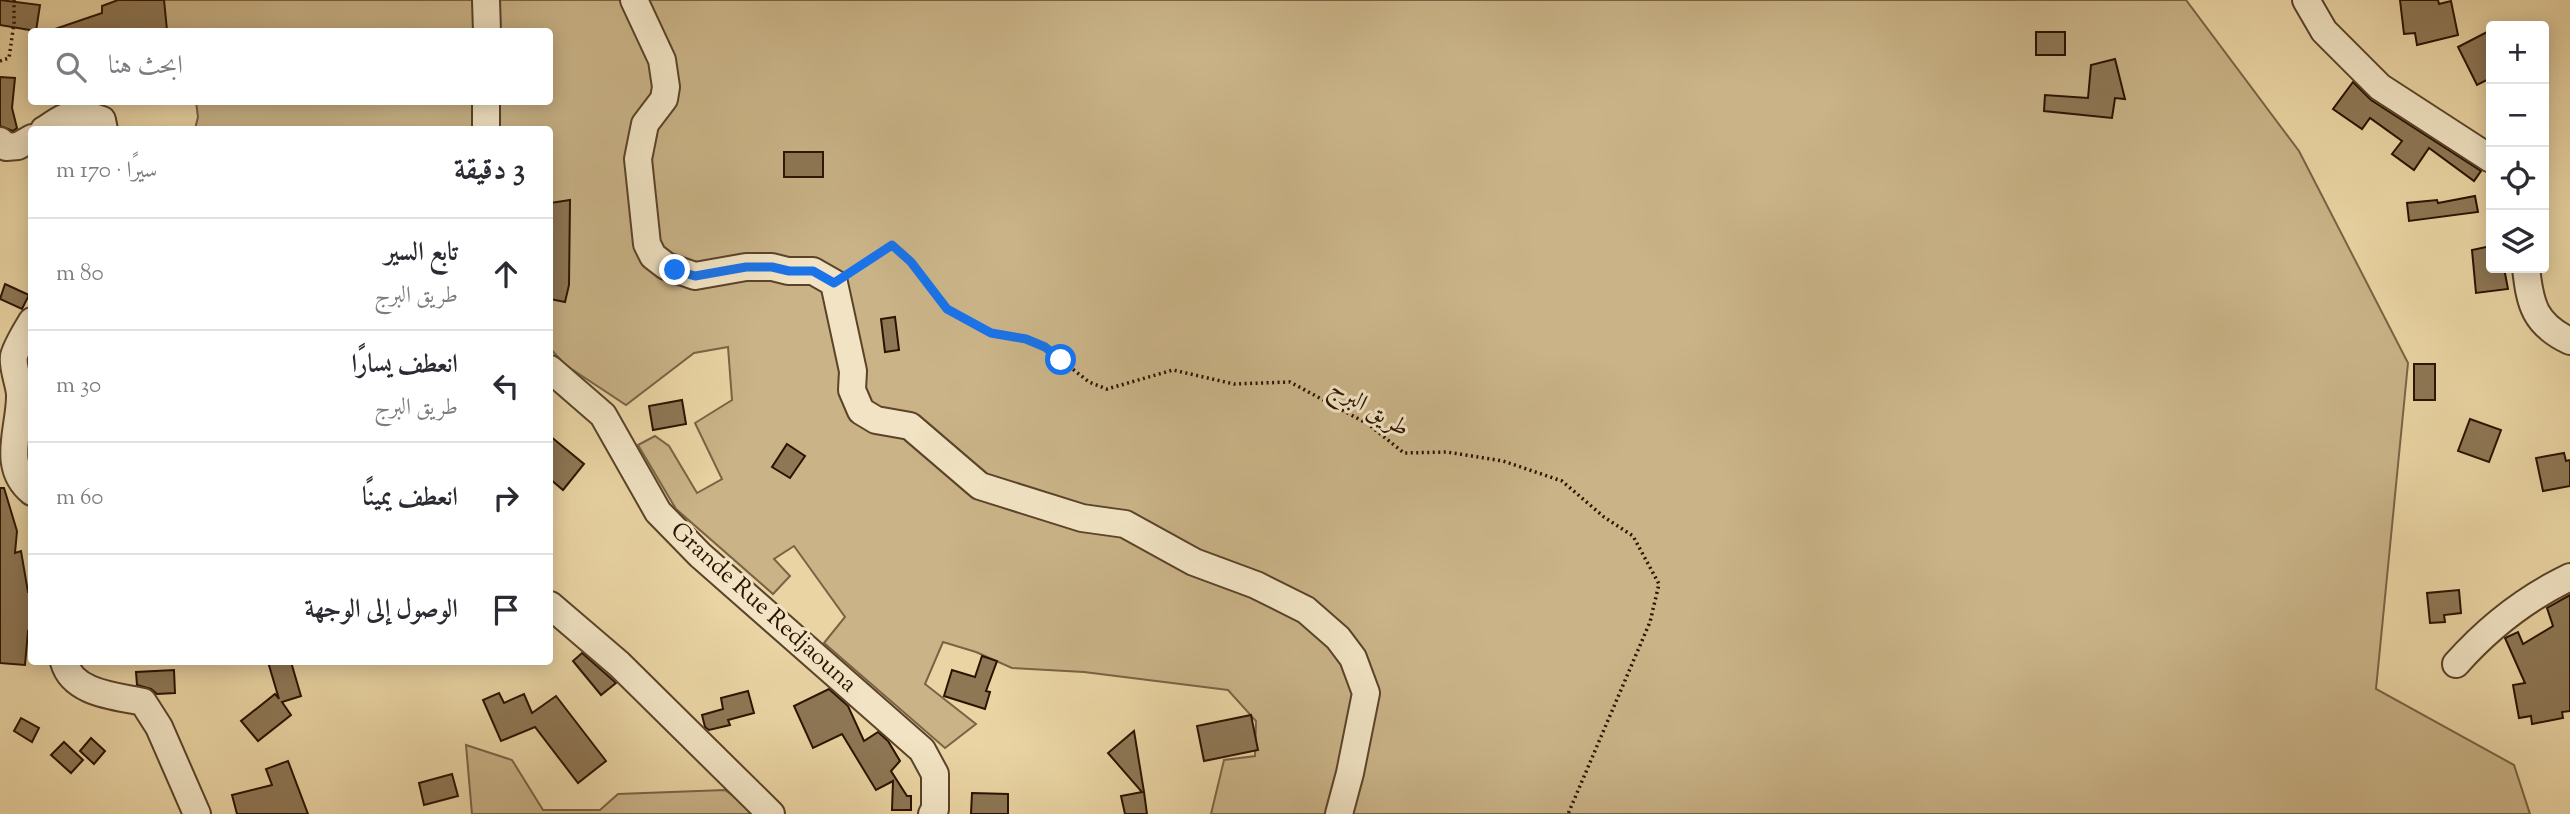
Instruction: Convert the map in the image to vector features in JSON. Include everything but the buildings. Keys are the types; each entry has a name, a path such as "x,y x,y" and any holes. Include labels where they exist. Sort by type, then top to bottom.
{"street":[{"path":"486,0 487,28"},
{"path":"634,0 662,60 666,87 664,100 645,124 638,159 648,244 653,256 666,266 695,276 746,267 813,271 834,283 853,371 852,390 861,411 876,420 910,426 980,486 1082,518 1125,524 1194,562 1256,585 1306,611 1338,638 1353,659 1366,693 1339,814"},
{"path":"2306,0 2324,31 2380,87 2486,156"},
{"path":"486,105 486,126"},
{"path":"50,126 70,114 88,115 103,120 104,126"},
{"path":"0,141 6,147 18,146 28,140"},
{"path":"2527,273 2530,300 2536,314 2557,334 2570,341"},
{"path":"27,488 14,460 13,438 20,396 14,357 28,329"},
{"name":"Grande Rue Redjaouna","path":"553,372 603,415 657,512 700,555 922,750 935,774 935,809 932,814"},
{"path":"2456,664 2479,638 2503,619 2539,592 2570,577"},
{"path":"553,607 619,664 771,814"},
{"path":"65,665 86,690 144,702 159,727 197,814"}],"path":[{"path":"0,61 9,58 14,0"},
{"name":"طريق البرج","path":"834,283 892,245 911,262 947,309 991,333 1026,339 1045,347 1089,382 1107,389 1173,370 1234,384 1290,382 1368,424 1404,453 1447,452 1503,461 1562,481 1604,517 1633,536 1658,584 1650,622 1568,814"}],"shaded area":[{"path":"157,0 2186,0 2299,151 2408,363 2376,689 2514,765 2530,814 1211,814 1224,760 1255,756 1256,721 1228,690 1084,672 1012,668 976,652 943,642 925,684 976,724 945,748 824,643 845,617 794,546 774,559 790,576 773,594 676,509 638,445 655,436 669,446 697,493 722,479 695,423 732,400 728,347 694,353 626,405 564,364 553,351 553,272 561,255 553,215 553,126 196,126 196,105 553,105 553,28 163,28"},
{"path":"466,745 512,760 543,810 600,810 618,794 725,790 743,803 751,814 472,814"}],"route":[{"path":"675,270 695,276 746,267 772,267 789,271 813,271 834,283 892,245 911,262 947,309 991,333 1026,339 1045,347 1061,360"}]}
